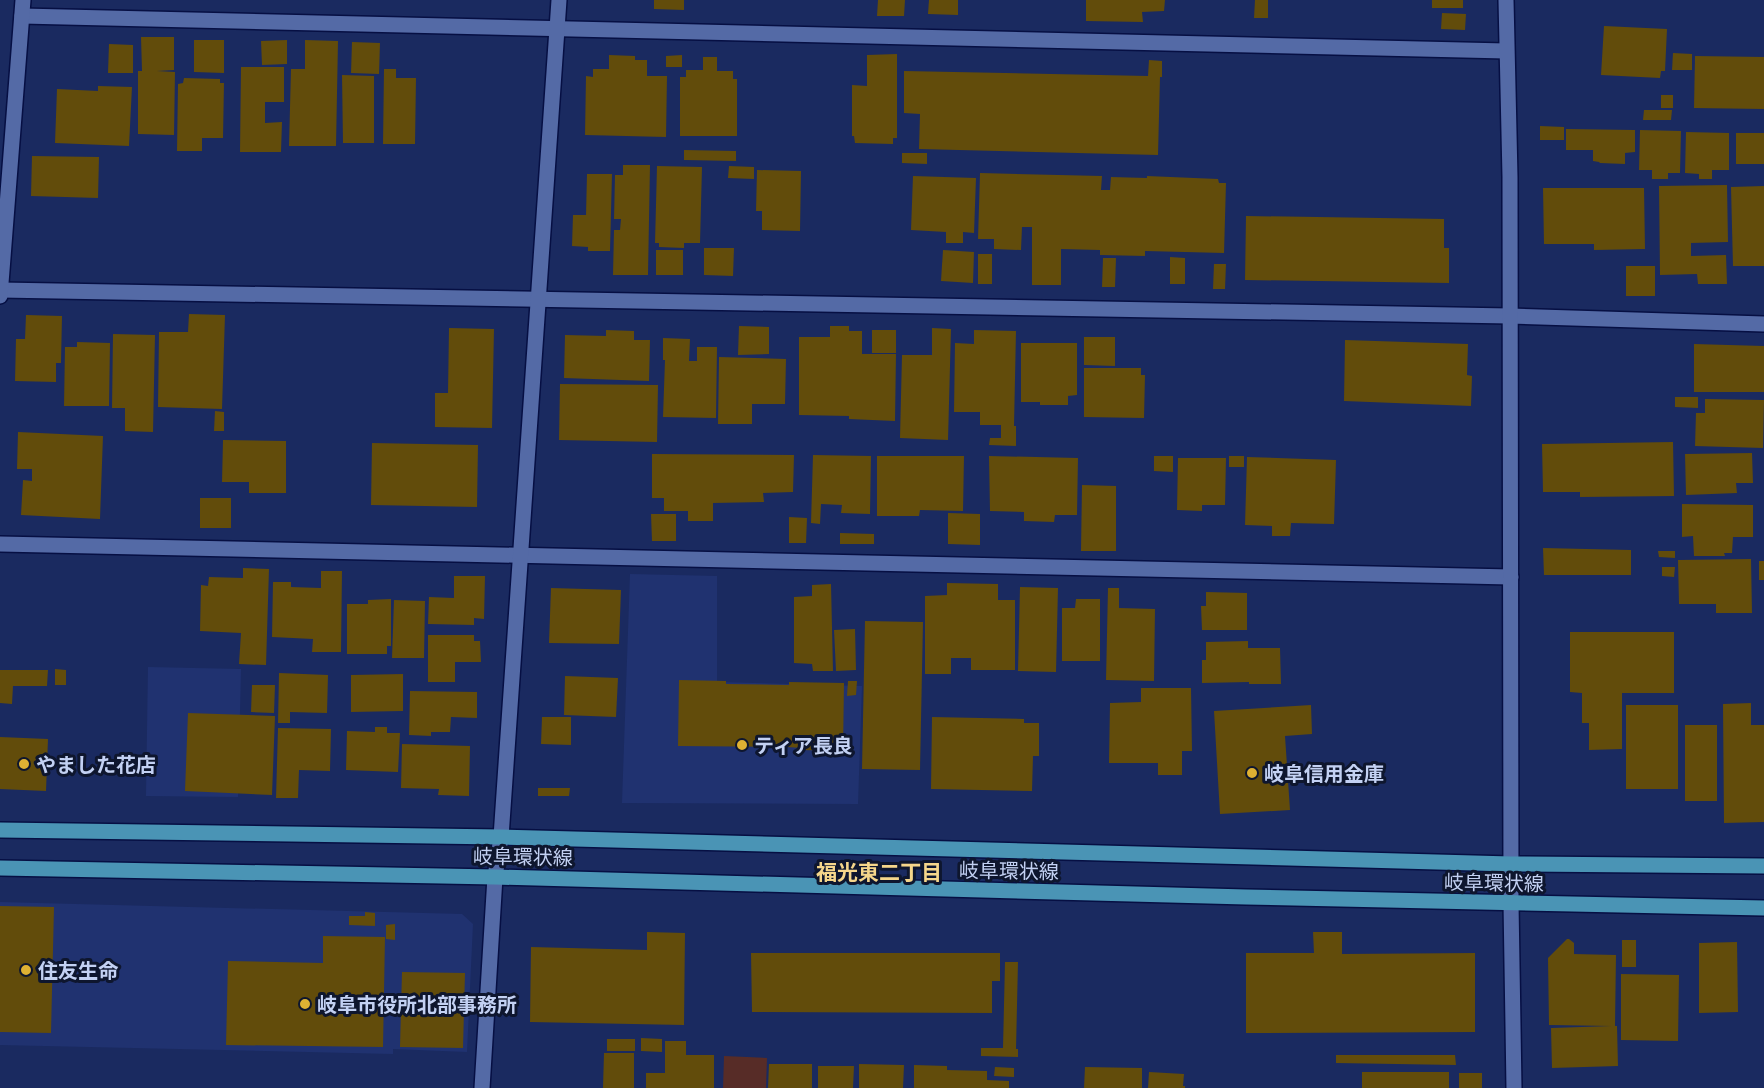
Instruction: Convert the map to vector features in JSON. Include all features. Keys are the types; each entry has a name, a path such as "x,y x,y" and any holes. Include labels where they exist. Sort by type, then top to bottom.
{"main road":[{"name":"岐阜環状線","path":"0,830 501,837 1511,864 1764,866"},
{"name":"岐阜環状線","path":"0,868 495,876 1764,908"}],"street":[{"path":"0,296 23,0"},
{"path":"482,1088 495,876 501,837 559,0"},
{"path":"1506,0 1510,177 1511,903 1514,1088"},
{"path":"22,16 1506,51"},
{"path":"0,290 1510,316 1764,324"},
{"path":"0,544 1511,577"}],"shaded area":[{"name":"ティア長良","path":"630,574 717,576 717,682 862,686 858,804 622,803"},
{"path":"148,667 241,669 238,797 146,796"},
{"path":"0,902 462,914 473,924 467,1052 393,1049 393,1054 0,1045"},
{"path":"724,1056 767,1058 766,1088 723,1088"}],"building":[{"path":"654,0 684,0 684,10 654,9"},
{"path":"878,0 905,0 904,16 877,16"},
{"path":"929,0 958,0 958,15 928,14"},
{"path":"1086,0 1165,0 1164,11 1142,12 1143,22 1086,21"},
{"path":"1255,0 1268,0 1268,18 1254,18"},
{"path":"1432,0 1463,0 1463,8 1432,8"},
{"path":"1442,13 1466,14 1465,30 1441,29"},
{"path":"1604,26 1667,29 1665,71 1661,71 1660,78 1601,75"},
{"path":"141,37 174,37 174,70 157,71 175,72 174,135 138,134 138,71 142,71"},
{"path":"194,40 224,40 224,73 194,72"},
{"path":"287,40 287,64 262,65 261,41"},
{"path":"305,40 338,41 336,146 289,146 291,69 305,69"},
{"path":"352,42 380,43 379,74 351,73"},
{"path":"109,44 133,45 133,73 108,73"},
{"path":"1673,53 1692,54 1692,70 1672,70"},
{"path":"897,54 897,138 893,138 893,144 855,143 854,136 852,136 852,85 867,86 867,55"},
{"path":"609,55 635,56 635,60 647,60 647,76 667,76 666,137 585,135 586,76 593,77 593,69 609,69"},
{"path":"682,55 682,67 666,67 666,56"},
{"path":"1695,56 1764,57 1764,109 1694,108"},
{"path":"703,57 717,57 717,71 733,71 733,79 737,79 737,136 680,136 680,77 686,77 686,70 703,70"},
{"path":"1149,60 1162,61 1158,155 919,149 920,114 904,113 904,71 1148,76"},
{"path":"241,67 284,67 284,102 265,102 265,123 282,122 281,152 240,152"},
{"path":"384,69 396,69 396,78 416,78 415,144 383,144"},
{"path":"342,75 374,76 374,143 343,143"},
{"path":"184,78 220,79 220,83 224,83 223,138 202,138 202,151 177,151 178,84 183,83"},
{"path":"98,86 132,87 129,146 55,143 57,89 98,91"},
{"path":"1661,95 1673,95 1673,108 1661,108"},
{"path":"1644,110 1672,110 1671,120 1643,120"},
{"path":"1540,126 1564,127 1564,140 1540,140"},
{"path":"1566,129 1635,130 1635,152 1625,153 1625,164 1593,161 1593,150 1566,150"},
{"path":"1640,130 1681,131 1680,173 1668,173 1668,179 1652,179 1652,170 1639,170"},
{"path":"1686,132 1729,133 1729,170 1712,170 1712,179 1699,179 1699,174 1685,173"},
{"path":"1736,133 1764,133 1764,164 1736,164"},
{"path":"684,150 736,151 736,161 684,160"},
{"path":"902,153 927,153 927,164 902,163"},
{"path":"32,156 99,157 98,198 31,196"},
{"path":"623,165 650,165 648,275 613,275 614,230 620,230 621,219 614,219 615,175 623,175"},
{"path":"657,166 702,167 700,243 684,243 684,248 659,247 659,243 655,243"},
{"path":"729,166 754,167 754,179 728,178"},
{"path":"757,170 801,171 800,231 762,230 762,211 756,211"},
{"path":"980,173 1102,176 1101,190 1110,190 1111,177 1218,179 1219,183 1226,183 1224,253 1145,251 1145,256 1100,255 1100,250 1061,249 1061,285 1032,285 1032,227 1022,227 1021,250 994,249 994,239 978,239"},
{"path":"587,174 612,174 610,251 588,251 588,247 572,246 573,215 586,215"},
{"path":"913,176 976,178 974,233 963,232 963,243 946,243 946,232 911,230"},
{"path":"1727,185 1728,242 1691,243 1691,256 1726,255 1727,284 1698,284 1697,274 1660,275 1659,186"},
{"path":"1764,186 1764,266 1733,266 1731,187"},
{"path":"1543,188 1644,188 1645,249 1594,250 1594,244 1544,244"},
{"path":"1246,216 1444,219 1444,248 1449,248 1449,283 1245,280"},
{"path":"704,248 734,248 733,276 704,275"},
{"path":"656,250 683,250 683,275 656,275"},
{"path":"943,250 974,252 973,283 941,281"},
{"path":"978,254 992,254 992,284 978,284"},
{"path":"1170,257 1185,258 1185,284 1170,284"},
{"path":"1103,258 1116,258 1115,287 1102,287"},
{"path":"1214,264 1226,264 1225,289 1213,289"},
{"path":"1626,266 1655,266 1655,296 1626,296"},
{"path":"189,314 225,315 222,409 158,407 159,332 188,332"},
{"path":"26,315 62,316 61,363 56,363 56,382 15,381 16,339 25,339"},
{"path":"739,326 769,327 769,354 738,355"},
{"path":"830,326 849,326 849,331 862,331 862,354 896,354 895,421 849,419 849,416 799,415 799,337 830,337"},
{"path":"449,328 494,329 492,428 435,427 435,393 448,393"},
{"path":"932,328 951,329 948,440 900,438 902,355 932,355"},
{"path":"606,330 634,331 634,340 650,340 649,381 564,378 565,335 606,336"},
{"path":"872,330 896,330 896,353 872,353"},
{"path":"974,330 1016,331 1014,426 1016,426 1016,446 989,445 990,438 1001,438 1001,425 980,425 980,412 954,412 955,343 974,344"},
{"path":"113,334 155,335 153,432 125,431 125,408 112,408"},
{"path":"1084,337 1115,337 1115,366 1084,365"},
{"path":"663,338 690,339 689,361 697,361 697,347 717,347 716,418 663,417 665,360 663,360"},
{"path":"1345,340 1468,344 1467,375 1472,376 1471,406 1344,401"},
{"path":"77,342 110,343 109,406 64,406 65,347 77,347"},
{"path":"1021,343 1077,343 1077,395 1068,396 1068,405 1021,402"},
{"path":"1694,344 1764,346 1764,392 1694,392"},
{"path":"719,357 786,359 785,404 752,404 752,424 718,424"},
{"path":"1084,368 1141,368 1141,375 1145,375 1144,418 1084,417"},
{"path":"560,384 658,385 657,442 559,440"},
{"path":"1675,397 1698,397 1698,408 1675,407"},
{"path":"1705,399 1764,400 1763,448 1695,446 1696,413 1705,413"},
{"path":"215,411 224,412 224,431 214,431"},
{"path":"18,432 103,436 100,519 21,515 23,480 32,481 32,469 17,469"},
{"path":"223,440 286,441 286,493 249,493 249,482 222,482"},
{"path":"1673,442 1674,496 1580,497 1580,492 1543,492 1542,444"},
{"path":"372,443 478,445 477,507 371,505"},
{"path":"1752,453 1753,483 1736,483 1737,493 1686,495 1685,454"},
{"path":"652,454 794,455 793,492 763,493 764,502 713,503 713,521 688,521 688,511 664,511 664,498 652,498"},
{"path":"813,455 871,456 870,514 841,513 842,505 821,504 820,524 811,523"},
{"path":"877,456 964,456 963,511 920,510 919,516 877,516"},
{"path":"989,456 1078,458 1077,515 1055,515 1054,522 1024,521 1024,512 990,511"},
{"path":"1154,456 1173,456 1173,472 1154,471"},
{"path":"1229,456 1244,456 1244,467 1229,467"},
{"path":"1247,457 1336,460 1334,524 1291,523 1290,536 1272,536 1272,526 1245,525"},
{"path":"1178,458 1226,458 1225,505 1202,505 1202,511 1177,510"},
{"path":"1082,485 1116,486 1116,551 1081,551"},
{"path":"200,498 231,498 231,528 200,528"},
{"path":"1682,504 1753,505 1753,537 1733,537 1732,553 1724,553 1725,556 1694,556 1693,536 1682,537"},
{"path":"948,513 980,514 980,545 948,544"},
{"path":"651,514 676,514 676,541 652,541"},
{"path":"789,517 807,518 806,543 789,543"},
{"path":"840,533 874,534 874,544 840,544"},
{"path":"1543,548 1631,550 1631,575 1544,575"},
{"path":"1658,551 1675,551 1675,558 1659,557"},
{"path":"1751,559 1752,613 1716,613 1716,604 1679,604 1678,560"},
{"path":"1759,561 1764,561 1764,580 1759,580"},
{"path":"1662,567 1675,567 1674,577 1662,576"},
{"path":"243,568 269,569 266,665 239,664 241,633 200,631 201,585 208,586 209,577 243,578"},
{"path":"321,571 342,571 341,652 312,652 313,639 272,637 273,582 291,582 291,587 321,588"},
{"path":"454,576 485,576 484,619 474,618 474,625 428,624 429,597 454,598"},
{"path":"947,583 998,584 998,600 1015,600 1015,670 971,670 971,658 951,658 951,674 925,674 925,596 947,595"},
{"path":"831,584 833,671 813,671 812,664 794,663 794,597 812,596 812,585"},
{"path":"1020,587 1058,588 1056,672 1018,671"},
{"path":"551,588 621,590 619,644 549,643"},
{"path":"1108,588 1119,588 1119,608 1155,609 1154,681 1106,680"},
{"path":"1206,592 1247,593 1247,630 1202,630 1201,606 1206,606"},
{"path":"391,599 391,646 387,646 387,654 347,654 347,604 368,604 368,600"},
{"path":"1076,599 1100,599 1100,661 1062,661 1062,608 1075,608"},
{"path":"394,600 425,601 424,658 392,658"},
{"path":"865,621 923,622 920,770 862,769"},
{"path":"855,629 856,670 836,671 834,630"},
{"path":"1570,632 1674,632 1674,693 1622,693 1622,749 1589,750 1589,723 1582,723 1582,693 1570,692"},
{"path":"428,635 474,635 474,641 480,641 481,662 455,662 455,682 428,682"},
{"path":"1248,641 1248,648 1280,648 1281,684 1202,683 1202,660 1206,660 1206,642"},
{"path":"55,669 66,670 66,685 55,685"},
{"path":"0,670 48,670 47,686 13,686 12,704 0,703"},
{"path":"279,673 328,675 327,713 290,712 290,723 278,723"},
{"path":"403,674 403,711 351,712 351,675"},
{"path":"565,676 618,678 616,717 564,715"},
{"path":"679,680 726,681 726,684 844,683 843,751 802,750 802,748 787,747 678,746"},
{"path":"848,681 857,681 856,695 847,696"},
{"path":"252,685 275,685 274,713 251,712"},
{"path":"1141,688 1191,688 1192,751 1182,751 1182,775 1158,775 1158,763 1109,763 1110,703 1141,702"},
{"path":"410,691 477,692 477,718 451,717 450,732 431,732 431,736 409,735"},
{"path":"1751,703 1751,725 1764,725 1764,822 1724,823 1723,704"},
{"name":"岐阜信用金庫","path":"1311,705 1312,734 1285,736 1290,810 1220,814 1214,711"},
{"path":"1626,705 1678,705 1678,789 1626,789"},
{"path":"188,713 275,716 272,795 185,791"},
{"path":"542,717 571,717 571,745 541,744"},
{"path":"932,717 1024,719 1024,723 1039,723 1039,756 1033,756 1032,791 931,789"},
{"path":"1685,725 1717,725 1717,801 1685,801"},
{"path":"375,727 387,727 387,733 400,733 398,772 346,770 347,731 375,732"},
{"path":"278,728 331,729 330,771 299,770 298,798 276,798"},
{"name":"やました花店","path":"0,737 48,739 46,791 0,789"},
{"path":"402,744 470,746 469,796 438,795 439,789 401,788"},
{"path":"538,788 570,788 569,796 538,796"},
{"name":"住友生命","path":"0,906 54,907 51,1033 0,1032"},
{"path":"365,912 375,913 375,926 349,925 349,916 365,916"},
{"path":"395,924 395,940 386,939 386,925"},
{"path":"647,932 685,933 684,1025 530,1022 531,947 647,950"},
{"path":"1313,932 1342,932 1342,954 1475,953 1475,1032 1246,1033 1246,953 1314,953"},
{"name":"岐阜市役所北部事務所","path":"323,936 385,937 383,1047 226,1045 228,961 323,963"},
{"path":"1567,939 1574,943 1574,954 1616,955 1615,1026 1617,1026 1618,1066 1552,1068 1551,1028 1611,1026 1549,1025 1548,958"},
{"path":"1622,940 1636,940 1636,967 1622,967"},
{"path":"1737,942 1738,1012 1699,1013 1699,943"},
{"path":"751,953 1000,953 1000,981 992,981 992,1013 752,1012"},
{"path":"1005,962 1018,962 1016,1049 1018,1049 1018,1057 981,1056 981,1048 1003,1048"},
{"path":"402,972 465,973 463,1048 400,1047"},
{"path":"1621,974 1679,975 1678,1041 1621,1040"},
{"path":"641,1038 662,1039 662,1052 641,1051"},
{"path":"607,1039 635,1039 635,1051 607,1051"},
{"path":"665,1041 686,1041 686,1055 714,1055 714,1088 646,1088 646,1073 665,1073"},
{"path":"604,1053 634,1053 634,1088 603,1088"},
{"path":"1336,1055 1455,1055 1456,1065 1336,1063"},
{"path":"769,1064 812,1064 812,1088 768,1088"},
{"path":"859,1064 904,1065 903,1088 859,1088"},
{"path":"914,1065 947,1066 947,1070 987,1071 987,1080 1009,1081 1009,1088 914,1088"},
{"path":"818,1066 854,1066 853,1088 818,1088"},
{"path":"995,1067 1014,1068 1014,1077 994,1076"},
{"path":"1085,1067 1142,1068 1142,1088 1084,1088"},
{"path":"1149,1072 1184,1074 1183,1086 1185,1088 1148,1088"},
{"path":"1362,1072 1449,1072 1449,1088 1362,1088"},
{"path":"1459,1073 1482,1073 1482,1088 1459,1088"}],"place":[{"name":"ティア長良","path":"742,745"},
{"name":"やました花店","path":"24,764"},
{"name":"岐阜信用金庫","path":"1252,773"},
{"name":"住友生命","path":"26,970"},
{"name":"岐阜市役所北部事務所","path":"305,1004"}],"district":[{"name":"福光東二丁目","path":"879,871"}]}
